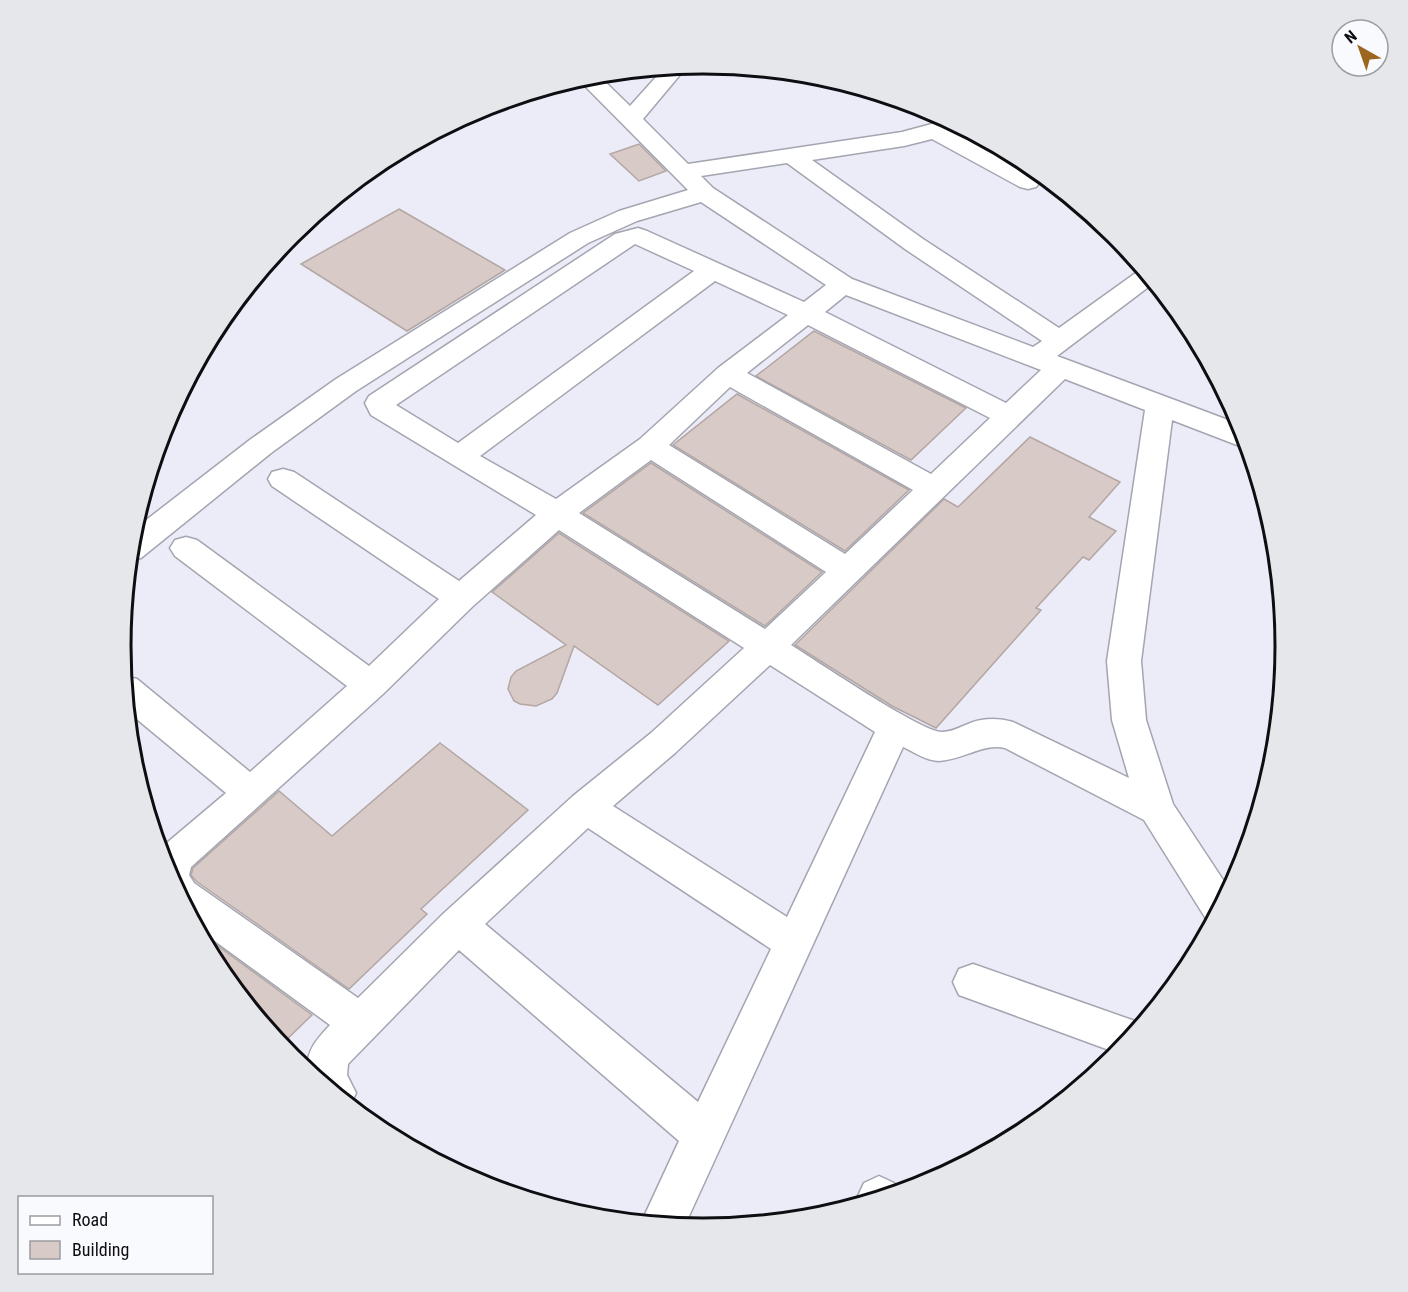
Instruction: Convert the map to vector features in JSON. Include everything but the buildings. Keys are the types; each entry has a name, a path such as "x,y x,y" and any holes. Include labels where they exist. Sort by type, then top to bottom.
{"street":[{"path":"630,119 670,75"},
{"path":"595,84 704,193 843,285 1053,355 1160,405 1235,434"},
{"path":"682,172 904,139 947,128"},
{"path":"952,131 1028,182"},
{"path":"792,156 914,244 1053,355"},
{"path":"142,540 261,446 346,386 579,238 628,216 704,193"},
{"path":"1008,416 806,313 638,236 630,236 379,403 381,408 459,457 557,514 895,727 937,747 962,743 981,734 1000,733 1013,736 1157,809"},
{"path":"459,457 713,270"},
{"path":"326,1075 328,1056 458,926 586,807 663,743 848,571 1008,416 1053,355 1143,279"},
{"path":"174,862 175,858 371,685 461,598 557,514 650,446 728,374 843,285"},
{"path":"728,374 933,488"},
{"path":"1160,405 1124,661 1129,720 1157,809 1216,902"},
{"path":"650,446 848,571"},
{"path":"283,479 461,598"},
{"path":"186,548 371,685"},
{"path":"134,696 251,793"},
{"path":"666,1217 895,727"},
{"path":"586,807 794,944"},
{"path":"194,904 360,1023"},
{"path":"458,926 704,1134"},
{"path":"973,982 1122,1036"}]}
